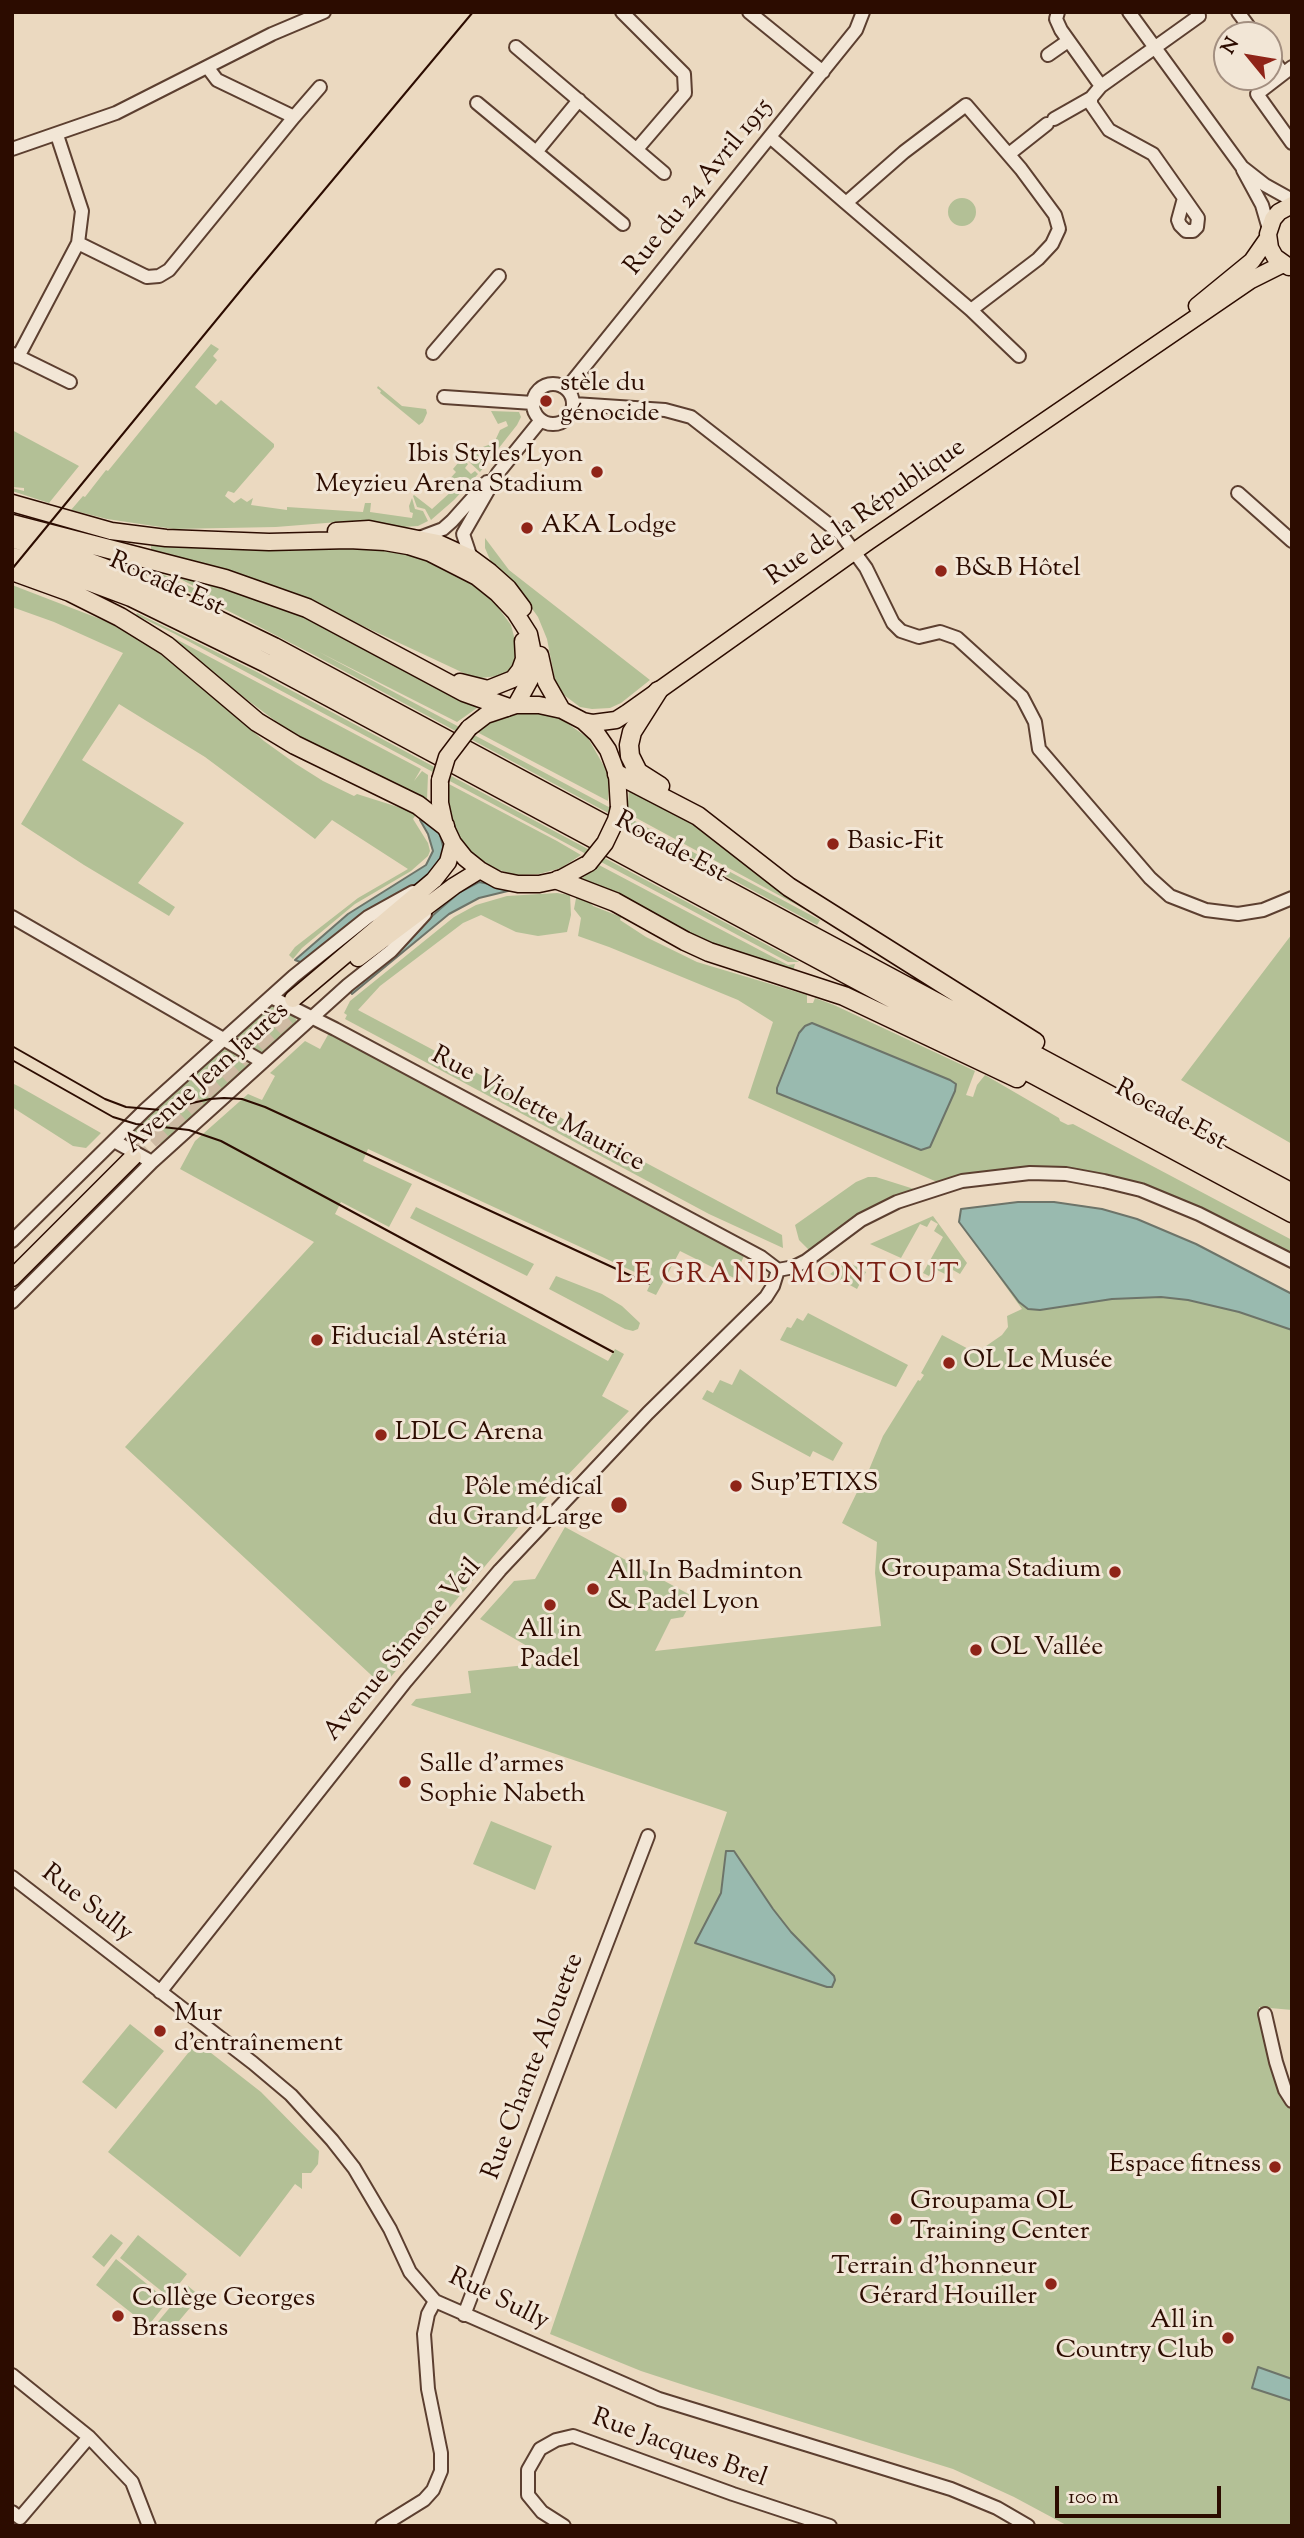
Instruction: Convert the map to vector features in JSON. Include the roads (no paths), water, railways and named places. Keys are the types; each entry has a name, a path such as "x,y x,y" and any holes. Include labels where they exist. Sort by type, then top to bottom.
{"highway":[{"path":"12,524 225,579 295,604 464,692 511,706"},
{"name":"Rocade Est","path":"12,538 61,552 135,580 262,641 1292,1193"},
{"name":"Rocade Est","path":"12,557 56,569 131,597 219,639 1292,1213"},
{"path":"12,570 70,592 120,617 167,646 257,722 295,745 418,805 445,826"},
{"path":"658,691 632,732 630,756 638,772 682,798 698,816"},
{"path":"616,771 698,816 789,887 1003,1023 1072,1063 1082,1080"},
{"path":"558,880 615,902 685,941 709,951 844,996 1025,1082 1046,1081"}],"main road":[{"name":"Rue de la République","path":"1106,381 1245,267 1260,251 1279,212 1292,203"},
{"path":"1268,234 1275,257 1287,266"},
{"name":"Rue de la République","path":"583,721 593,723 616,720 854,552 1251,280 1287,266"},
{"path":"12,503 111,531 166,538 269,542 349,540 441,547 497,593 515,612 529,635 534,663 532,676 511,706"},
{"path":"231,539 369,529 419,538 471,558 508,588 524,610 536,636 546,682 562,710"},
{"path":"427,672 488,689 513,679 524,659 522,632 515,612"},
{"name":"Rue de la République","path":"616,771 623,737 658,691"},
{"path":"539,705 562,710 583,721 602,742 616,771 619,808 605,844 589,863 558,880 539,884 498,880 465,858 453,843 445,826 440,803 440,780 447,757 469,728 486,715 511,706 539,705"},
{"name":"Avenue Jean Jaurès","path":"453,843 448,862 434,880 298,1001 454,886 480,870"},
{"name":"Avenue Jean Jaurès","path":"12,1265 123,1150"},
{"name":"Avenue Jean Jaurès","path":"12,1278 123,1150"}],"street":[{"path":"12,149 116,113 272,34 324,12"},
{"path":"622,12 684,74 685,93 637,149"},
{"path":"749,12 823,72"},
{"name":"Rue du 24 Avril 1915","path":"567,388 823,72 856,30 863,12"},
{"path":"1058,12 1056,19 1068,41 1101,86"},
{"path":"1129,12 1242,167 1262,205 1268,234"},
{"path":"1009,154 1051,121 1091,97 1101,86 1200,14"},
{"path":"1048,55 1068,41"},
{"path":"516,47 664,173"},
{"path":"208,68 217,79 294,117"},
{"path":"1287,70 1257,94 1292,143"},
{"path":"78,243 147,277 159,276 169,270 320,87"},
{"path":"1091,97 1091,104 1109,130 1153,155 1184,198"},
{"path":"537,151 579,100"},
{"path":"477,103 623,224"},
{"path":"846,203 904,152 966,104 1009,154 1055,215 1059,229 1052,244 1038,259 971,310"},
{"path":"57,135 82,211 78,243 15,355 70,382"},
{"path":"770,137 971,310 1019,356"},
{"path":"1242,167 1292,203"},
{"path":"433,353 499,276"},
{"path":"555,383 567,388 574,404 570,416 553,425 541,420 533,403 537,391 555,383"},
{"path":"444,397 533,403"},
{"path":"574,404 665,410 691,416 841,534 866,568 893,623 901,631 919,638 940,632 957,638 1023,696 1034,722 1039,749 1150,878 1170,896 1206,910 1238,914 1262,910 1292,898"},
{"path":"441,547 452,521 498,473 541,420"},
{"path":"441,547 463,534 498,473"},
{"path":"1238,493 1292,541"},
{"path":"463,534 471,558"},
{"name":"Avenue Jean Jaurès","path":"12,1241 123,1150 223,1040 271,997 368,917 434,880"},
{"name":"Avenue Jean Jaurès","path":"12,1302 152,1162 391,951 441,897"},
{"path":"12,916 263,1062"},
{"name":"Rue Violette Maurice","path":"271,997 761,1257 778,1270"},
{"path":"123,1150 152,1162"},
{"path":"778,1270 806,1261 861,1220 897,1202 962,1181 1030,1173 1066,1174 1141,1191 1199,1214 1292,1261"},
{"name":"Avenue Simone Veil","path":"160,1992 406,1681 467,1609 604,1459 765,1297 773,1286 778,1270"},
{"name":"Rue Chante Alouette","path":"464,2315 649,1836"},
{"name":"Rue Sully","path":"12,1877 291,2095 332,2140 366,2185 410,2272 435,2301 659,2399 951,2489 997,2508 1028,2526"},
{"path":"1265,2014 1276,2062 1285,2090 1292,2101"},
{"path":"382,2526 424,2500 433,2490 441,2471 441,2453 428,2389 424,2334 428,2314 435,2301"},
{"path":"12,2375 89,2437 132,2482 149,2526"},
{"name":"Rue Jacques Brel","path":"564,2526 542,2512 528,2495 528,2470 540,2449 556,2440 573,2436 816,2524 830,2526"},
{"path":"12,2512 20,2518 89,2437"}],"water":[{"path":"423,815 439,831 444,850 442,858 426,878 387,901 303,963 295,960 348,914 426,865 433,851 420,820"},
{"path":"479,882 516,889 479,898 449,914 352,994 349,990 440,909 460,892"},
{"path":"812,1023 956,1084 930,1147 921,1150 777,1093 799,1033"},
{"path":"1018,1202 1054,1202 1102,1209 1137,1219 1196,1244 1292,1294 1292,1330 1239,1312 1188,1300 1161,1297 1112,1299 1040,1310 1028,1309 1019,1302 959,1222 961,1209"},
{"path":"726,1851 734,1851 791,1932 834,1976 832,1987 695,1943 721,1893"},
{"path":"1258,2367 1292,2379 1292,2401 1252,2388"}],"tunnel":[{"path":"133,1157 302,1004"}],"tram line":[{"path":"12,569 473,12"},
{"path":"12,1046 105,1099 126,1107 161,1110 224,1098 242,1099 265,1107 649,1284"},
{"path":"12,1060 113,1117 136,1124 189,1130 221,1141 613,1352"}],"place":[{"name":"stèle du génocide","path":"546,401"},
{"name":"Ibis Styles Lyon Meyzieu Arena Stadium","path":"597,472"},
{"name":"AKA Lodge","path":"527,528"},
{"name":"B&B Hôtel","path":"941,571"},
{"name":"Basic-Fit","path":"833,844"},
{"name":"Fiducial Astéria","path":"317,1340"},
{"name":"OL Le Musée","path":"949,1363"},
{"name":"LDLC Arena","path":"381,1435"},
{"name":"Sup'ETIXS","path":"736,1486"},
{"name":"Pôle médical du Grand Large","path":"619,1505"},
{"name":"Groupama Stadium","path":"1115,1572"},
{"name":"All In Badminton & Padel Lyon","path":"593,1589"},
{"name":"All in Padel","path":"550,1605"},
{"name":"OL Vallée","path":"976,1650"},
{"name":"Salle d'armes Sophie Nabeth","path":"405,1782"},
{"name":"Mur d'entraînement","path":"160,2031"},
{"name":"Espace fitness","path":"1275,2167"},
{"name":"Groupama OL Training Center","path":"896,2219"},
{"name":"Terrain d'honneur Gérard Houiller","path":"1051,2284"},
{"name":"Collège Georges Brassens","path":"118,2316"},
{"name":"All in Country Club","path":"1228,2338"}],"district":[{"name":"LE GRAND MONTOUT","path":"788,1277"}]}
